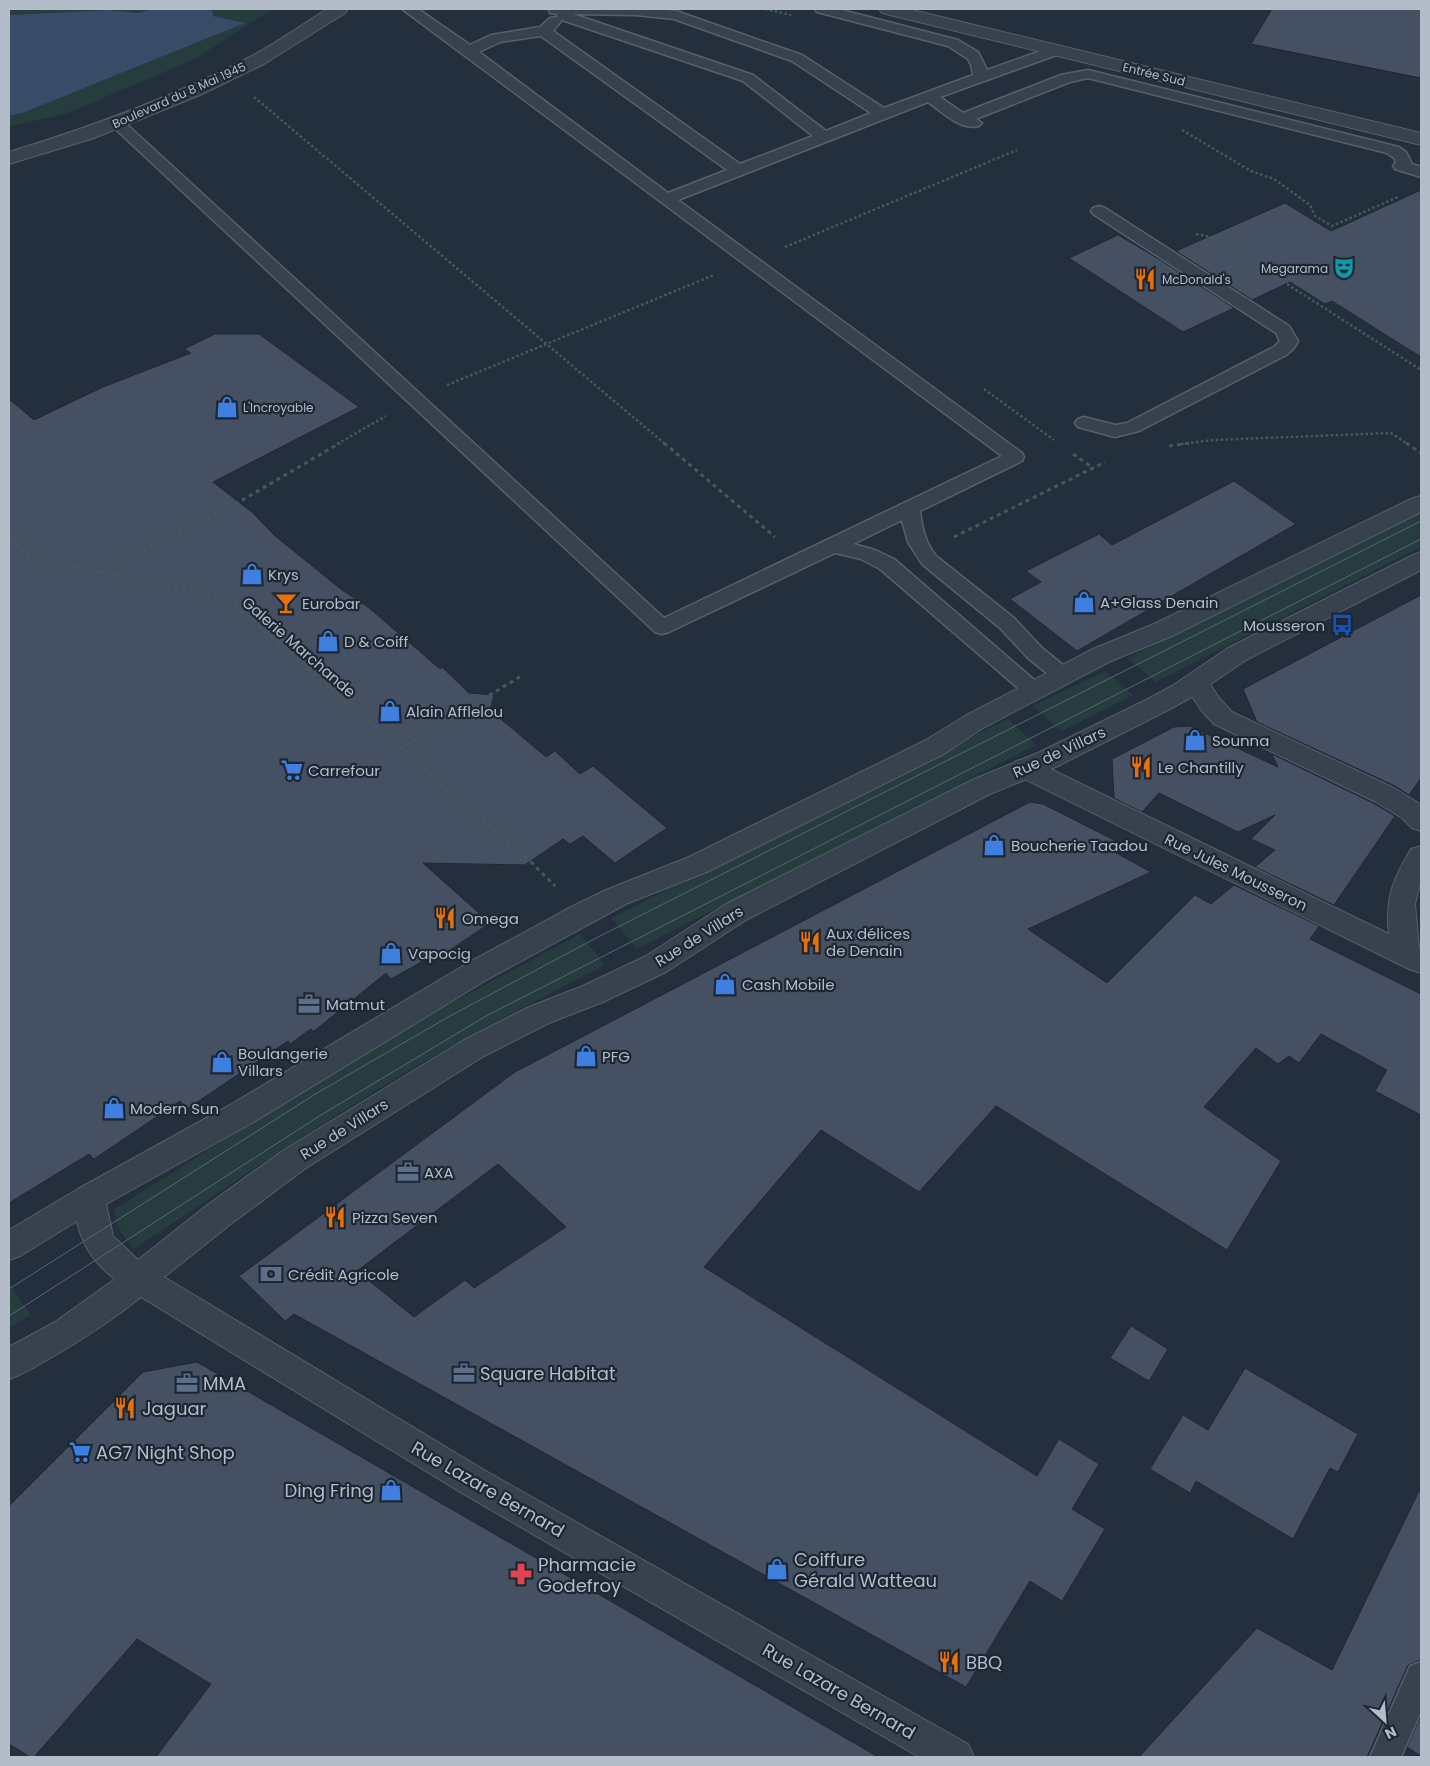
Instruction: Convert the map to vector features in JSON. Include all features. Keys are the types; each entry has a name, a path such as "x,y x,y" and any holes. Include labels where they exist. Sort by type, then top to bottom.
{"street":[{"name":"Boulevard du 8 Mai 1945","path":"9,158 62,144 117,123 228,75 258,60 339,9"},
{"name":"Entrée Sud","path":"888,9 1421,139"},
{"path":"9,1246 88,1198 241,1114 508,954 616,897 699,864 919,755 1033,690 1115,650 1163,630 1421,503"},
{"name":"Rue de Villars","path":"9,1364 67,1332 104,1307 228,1208 295,1160 474,1048 539,1015 599,991 656,964 736,912 981,787 1056,756 1174,696 1237,654 1421,560"},
{"path":"1196,682 1210,704 1223,718 1400,803 1421,821"},
{"name":"Rue Jules Mousseron","path":"1025,768 1413,958"},
{"path":"1413,958 1400,907 1404,887 1421,856"},
{"name":"Rue Lazare Bernard","path":"88,1198 95,1236 100,1245 115,1262 139,1278 472,1481 955,1757"}],"lane":[{"path":"117,123 662,627 1015,457 666,200 469,51 408,9"},
{"path":"822,9 953,43 964,48 976,58 979,65 980,78"},
{"path":"544,31 557,11"},
{"path":"557,11 636,11 676,15 797,58 882,114"},
{"path":"557,11 748,78 824,137"},
{"path":"469,51 496,38 544,31 739,171"},
{"path":"666,200 882,114 1057,50"},
{"path":"929,96 968,121 1066,78 1088,74 1393,150 1400,154 1404,160 1404,164 1400,166 1421,172"},
{"path":"1299,126 1326,116"},
{"path":"1084,423 1115,431 1133,426 1280,351 1288,344 1289,340 1283,330 1099,211"},
{"path":"910,509 918,548 928,560 1007,623 1035,653 1062,676"},
{"path":"833,546 862,551 874,555 887,564 1033,690"},
{"path":"1385,1757 1421,1677"}],"path":[{"path":"228,75 803,560"},
{"path":"1189,232 1215,238 1421,370"},
{"path":"99,572 239,502 416,399"},
{"path":"1168,447 1213,440 1391,433 1421,453"},
{"path":"951,578 948,556 952,538 1108,461"},
{"name":"Galerie Marchande","path":"9,538 31,558 225,597 531,862"},
{"path":"400,748 524,675"}],"green space":[{"path":"9,9 151,9 138,13 109,10 10,15 9,24"},
{"path":"212,9 272,9 195,59 68,113 9,127 9,116 25,112 244,23 213,16"},
{"path":"1421,511 1421,547 1156,682 1127,658"},
{"path":"1105,671 1133,695 1061,731 1033,706"},
{"path":"1008,719 1036,745 637,949 611,918"},
{"path":"580,934 605,965 479,1031 405,1073 303,1137 134,1249 123,1235 116,1220 115,1209 379,1042"},
{"path":"9,1284 31,1315 9,1328"}],"water":[{"path":"151,9 212,9 213,16 245,23 25,112 9,116 10,15 109,10 138,13"}],"building":[{"path":"1272,9 1421,9 1421,78 1251,44"},
{"name":"Megarama","path":"1421,190 1421,357 1332,301 1325,304 1290,282 1252,300 1176,251 1285,203 1331,231"},
{"name":"McDonald's","path":"1118,235 1159,259 1234,308 1183,332 1069,258"},
{"name":"Carrefour","path":"215,334 259,334 359,407 213,482 253,513 274,535 342,590 368,607 440,669 442,667 469,693 494,695 490,710 546,757 555,751 580,774 593,766 667,828 615,863 583,836 570,844 563,839 525,865 423,863 490,923 434,961 430,957 391,979 386,973 313,1032 311,1029 290,1044 288,1041 187,1109 180,1101 94,1159 89,1154 9,1203 9,399 34,420 103,387 191,353 184,349"},
{"path":"1234,481 1296,524 1077,651 1010,599 1041,582 1026,571 1099,534 1112,545"},
{"path":"1421,595 1421,778 1409,795 1395,786 1257,722 1243,689"},
{"path":"1190,726 1278,767 1272,754 1375,804 1395,816 1334,905 1255,867 1275,850 1251,839 1275,815 1238,832 1159,793 1142,812 1114,798 1112,759 1174,727"},
{"path":"1030,802 1043,804 1116,841 1109,849 1151,872 1028,929 1107,983 1195,895 1211,904 1234,885 1319,926 1310,939 1421,994 1421,1115 1375,1091 1387,1070 1321,1034 1299,1063 1289,1056 1278,1064 1256,1048 1204,1107 1281,1161 1227,1250 996,1106 919,1192 821,1130 704,1267 1037,1476 1059,1439 1099,1464 1072,1509 1105,1529 1062,1601 1030,1581 966,1687 294,1314 285,1321 239,1276 515,1072","holes":["498,1164 566,1227 474,1288 465,1280 414,1317 357,1271"]},
{"path":"1131,1326 1168,1349 1149,1381 1110,1358"},
{"path":"197,1362 878,1757 156,1757 211,1684 137,1639 34,1757 30,1757 9,1744 9,1506 143,1372"},
{"path":"1245,1368 1358,1434 1338,1472 1330,1468 1293,1539 1196,1481 1190,1493 1150,1469 1183,1415 1208,1430"},
{"path":"1421,1487 1421,1660 1408,1665 1367,1757 1139,1757 1257,1628 1332,1670"},
{"path":"1421,1715 1421,1756 1407,1747"}],"tram line":[{"path":"9,1289 317,1093 450,1016 600,936 1421,521"},
{"path":"9,1316 321,1115 486,1016 1421,539"}],"place":[{"name":"Megarama","path":"1344,268"},
{"name":"McDonald's","path":"1145,279"},
{"name":"L'Incroyable","path":"227,407"},
{"name":"Krys","path":"252,574"},
{"name":"A+Glass Denain","path":"1084,602"},
{"name":"Eurobar","path":"286,603"},
{"name":"Mousseron","path":"1342,625"},
{"name":"D & Coiff","path":"328,641"},
{"name":"Alain Afflelou","path":"390,711"},
{"name":"Sounna","path":"1195,740"},
{"name":"Le Chantilly","path":"1141,767"},
{"name":"Carrefour","path":"292,770"},
{"name":"Boucherie Taadou","path":"994,845"},
{"name":"Omega","path":"445,918"},
{"name":"Aux délices de Denain","path":"810,942"},
{"name":"Vapocig","path":"391,953"},
{"name":"Cash Mobile","path":"725,984"},
{"name":"Matmut","path":"309,1004"},
{"name":"PFG","path":"586,1056"},
{"name":"Boulangerie Villars","path":"222,1062"},
{"name":"Modern Sun","path":"114,1108"},
{"name":"AXA","path":"408,1172"},
{"name":"Pizza Seven","path":"335,1217"},
{"name":"Crédit Agricole","path":"271,1274"},
{"name":"Square Habitat","path":"464,1373"},
{"name":"MMA","path":"187,1383"},
{"name":"Jaguar","path":"125,1408"},
{"name":"AG7 Night Shop","path":"80,1452"},
{"name":"Ding Fring","path":"391,1490"},
{"name":"Coiffure Gérald Watteau","path":"777,1569"},
{"name":"Pharmacie Godefroy","path":"521,1574"},
{"name":"BBQ","path":"949,1662"}]}
